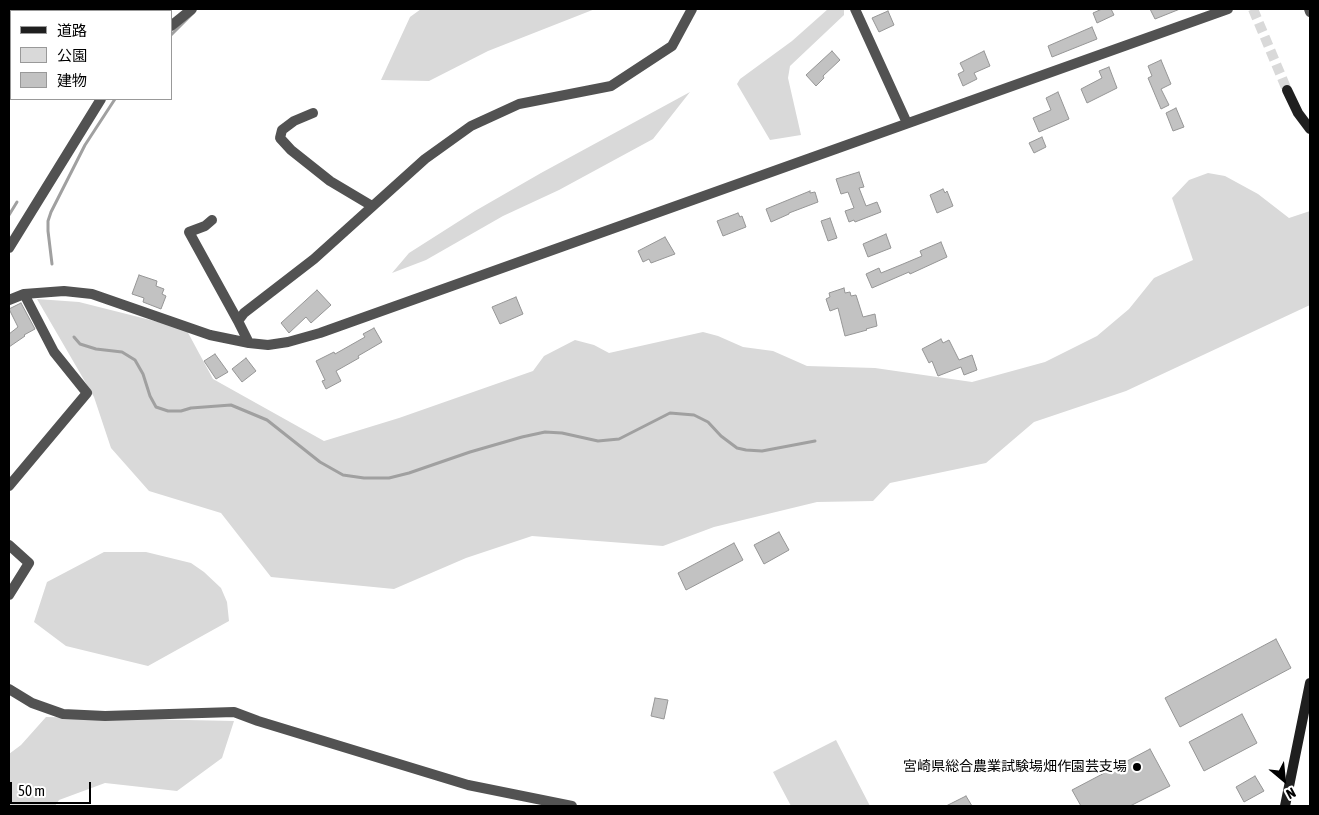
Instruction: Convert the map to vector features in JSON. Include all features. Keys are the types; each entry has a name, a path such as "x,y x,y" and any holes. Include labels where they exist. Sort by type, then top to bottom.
{"main road":[{"path":"1287,90 1298,113 1310,129"},
{"path":"1285,806 1310,683"}],"street":[{"path":"238,321 244,312 314,259 425,159 471,126 518,104 611,86 672,46 692,9"},
{"path":"854,9 907,123"},
{"path":"9,300 24,294 64,291 92,294 210,335 250,343 275,344 320,333 1228,9"},
{"path":"172,25 187,10"},
{"path":"9,248 100,100"},
{"path":"313,113 294,121 282,130 280,138 291,150 330,181 372,206"},
{"path":"212,220 205,226 189,232 250,343"},
{"path":"9,486 87,393 54,352 24,294"},
{"path":"9,545 28,563 9,594"},
{"path":"9,689 32,703 63,714 105,716 234,712 258,722 468,785 572,806"}],"green space":[{"path":"421,9 595,9 488,51 429,81 381,80 410,17"},
{"path":"828,9 844,9 844,15 790,66 788,78 801,135 770,140 737,84 740,79 792,41"},
{"path":"690,92 653,139 559,190 503,216 426,260 392,273 409,253 475,211"},
{"path":"1208,173 1225,176 1258,194 1289,218 1310,211 1310,305 1126,391 1034,422 986,463 890,483 873,501 817,502 714,527 663,546 532,536 466,558 394,589 271,577 221,513 149,491 111,448 94,397 37,299 79,302 186,329 213,379 324,441 399,418 533,371 544,356 575,340 594,345 609,353 703,332 718,336 743,347 773,351 807,366 875,368 972,382 1045,362 1097,336 1129,309 1154,278 1193,260 1172,198 1189,180"},
{"path":"104,552 146,552 191,563 221,588 227,602 229,621 148,666 66,646 34,622 47,582"},
{"path":"46,717 234,721 222,758 177,791 105,783 59,800 55,806 9,806 9,754 21,745"},
{"path":"836,740 870,806 791,806 773,772"}],"building":[{"path":"1102,9 1111,9 1114,15 1097,23 1093,13"},
{"path":"1150,9 1180,9 1155,19"},
{"path":"888,11 894,25 879,32 872,18"},
{"path":"1092,27 1097,39 1052,57 1048,46"},
{"path":"832,51 840,60 823,76 824,78 816,86 806,75"},
{"path":"984,51 990,66 974,73 977,79 963,86 958,74 964,71 960,63"},
{"path":"1161,60 1171,84 1161,89 1169,105 1161,109 1148,78 1152,76 1148,66"},
{"path":"1109,67 1117,88 1087,103 1081,89 1102,78 1099,71"},
{"path":"1058,92 1069,119 1039,132 1033,118 1051,110 1046,98"},
{"path":"1176,108 1184,127 1173,131 1166,113"},
{"path":"1042,137 1046,147 1034,153 1029,143"},
{"path":"859,172 864,187 859,188 866,206 877,202 881,212 855,222 854,220 849,222 845,211 854,208 848,192 841,194 836,179"},
{"path":"943,189 945,193 947,191 953,206 937,213 930,195"},
{"path":"810,191 810,193 815,192 818,202 771,222 766,209"},
{"path":"738,213 740,217 742,216 746,227 723,236 717,221"},
{"path":"830,218 837,238 828,241 821,221"},
{"path":"886,234 891,248 868,257 863,244"},
{"path":"665,237 675,254 651,263 649,259 643,262 638,251"},
{"path":"941,242 947,257 910,274 909,272 872,288 866,274 879,268 881,273 922,256 920,251"},
{"path":"139,275 157,281 156,286 164,289 162,294 166,296 161,309 143,302 144,298 132,294"},
{"path":"844,288 845,293 850,292 851,296 856,295 863,317 875,314 877,326 845,336 838,308 830,311 826,299 830,297 829,293"},
{"path":"317,290 331,305 311,323 306,317 289,333 281,323"},
{"path":"516,297 523,314 500,324 492,307"},
{"path":"21,303 35,329 9,347 9,334 18,327 9,309"},
{"path":"374,328 382,342 336,371 341,381 326,389 322,381 325,380 316,361 334,352 335,354 365,337 363,334"},
{"path":"941,339 943,343 949,340 959,360 972,355 977,370 964,375 961,367 938,376 932,361 929,363 922,349"},
{"path":"215,354 228,372 216,379 204,361"},
{"path":"246,358 256,371 242,382 232,369"},
{"path":"779,532 789,550 764,564 754,545"},
{"path":"734,543 743,560 686,590 678,573"},
{"path":"1276,639 1291,668 1180,727 1165,698"},
{"path":"655,698 668,700 664,719 651,716"},
{"path":"1242,714 1257,743 1204,771 1189,742"},
{"name":"宮崎県総合農業試験場畑作園芸支場","path":"1150,749 1170,786 1130,806 1081,806 1072,790"},
{"path":"1255,776 1264,791 1244,802 1236,787"},
{"path":"966,796 972,806 946,806"}],"waterway":[{"path":"172,34 193,13"},
{"path":"52,264 48,231 48,221 51,212 85,145 114,100"},
{"path":"9,215 17,202"},
{"path":"74,337 80,344 96,349 122,352 135,360 143,374 150,396 156,407 168,411 181,411 191,408 231,405 267,420 320,462 343,475 364,478 389,478 409,473 470,452 545,432 562,433 598,441 619,439 670,413 694,415 708,422 721,436 737,448 746,450 762,451 815,441"}],"tunnel":[{"path":"1253,9 1287,90"}],"place":[{"name":"宮崎県総合農業試験場畑作園芸支場","path":"1137,767"}]}
